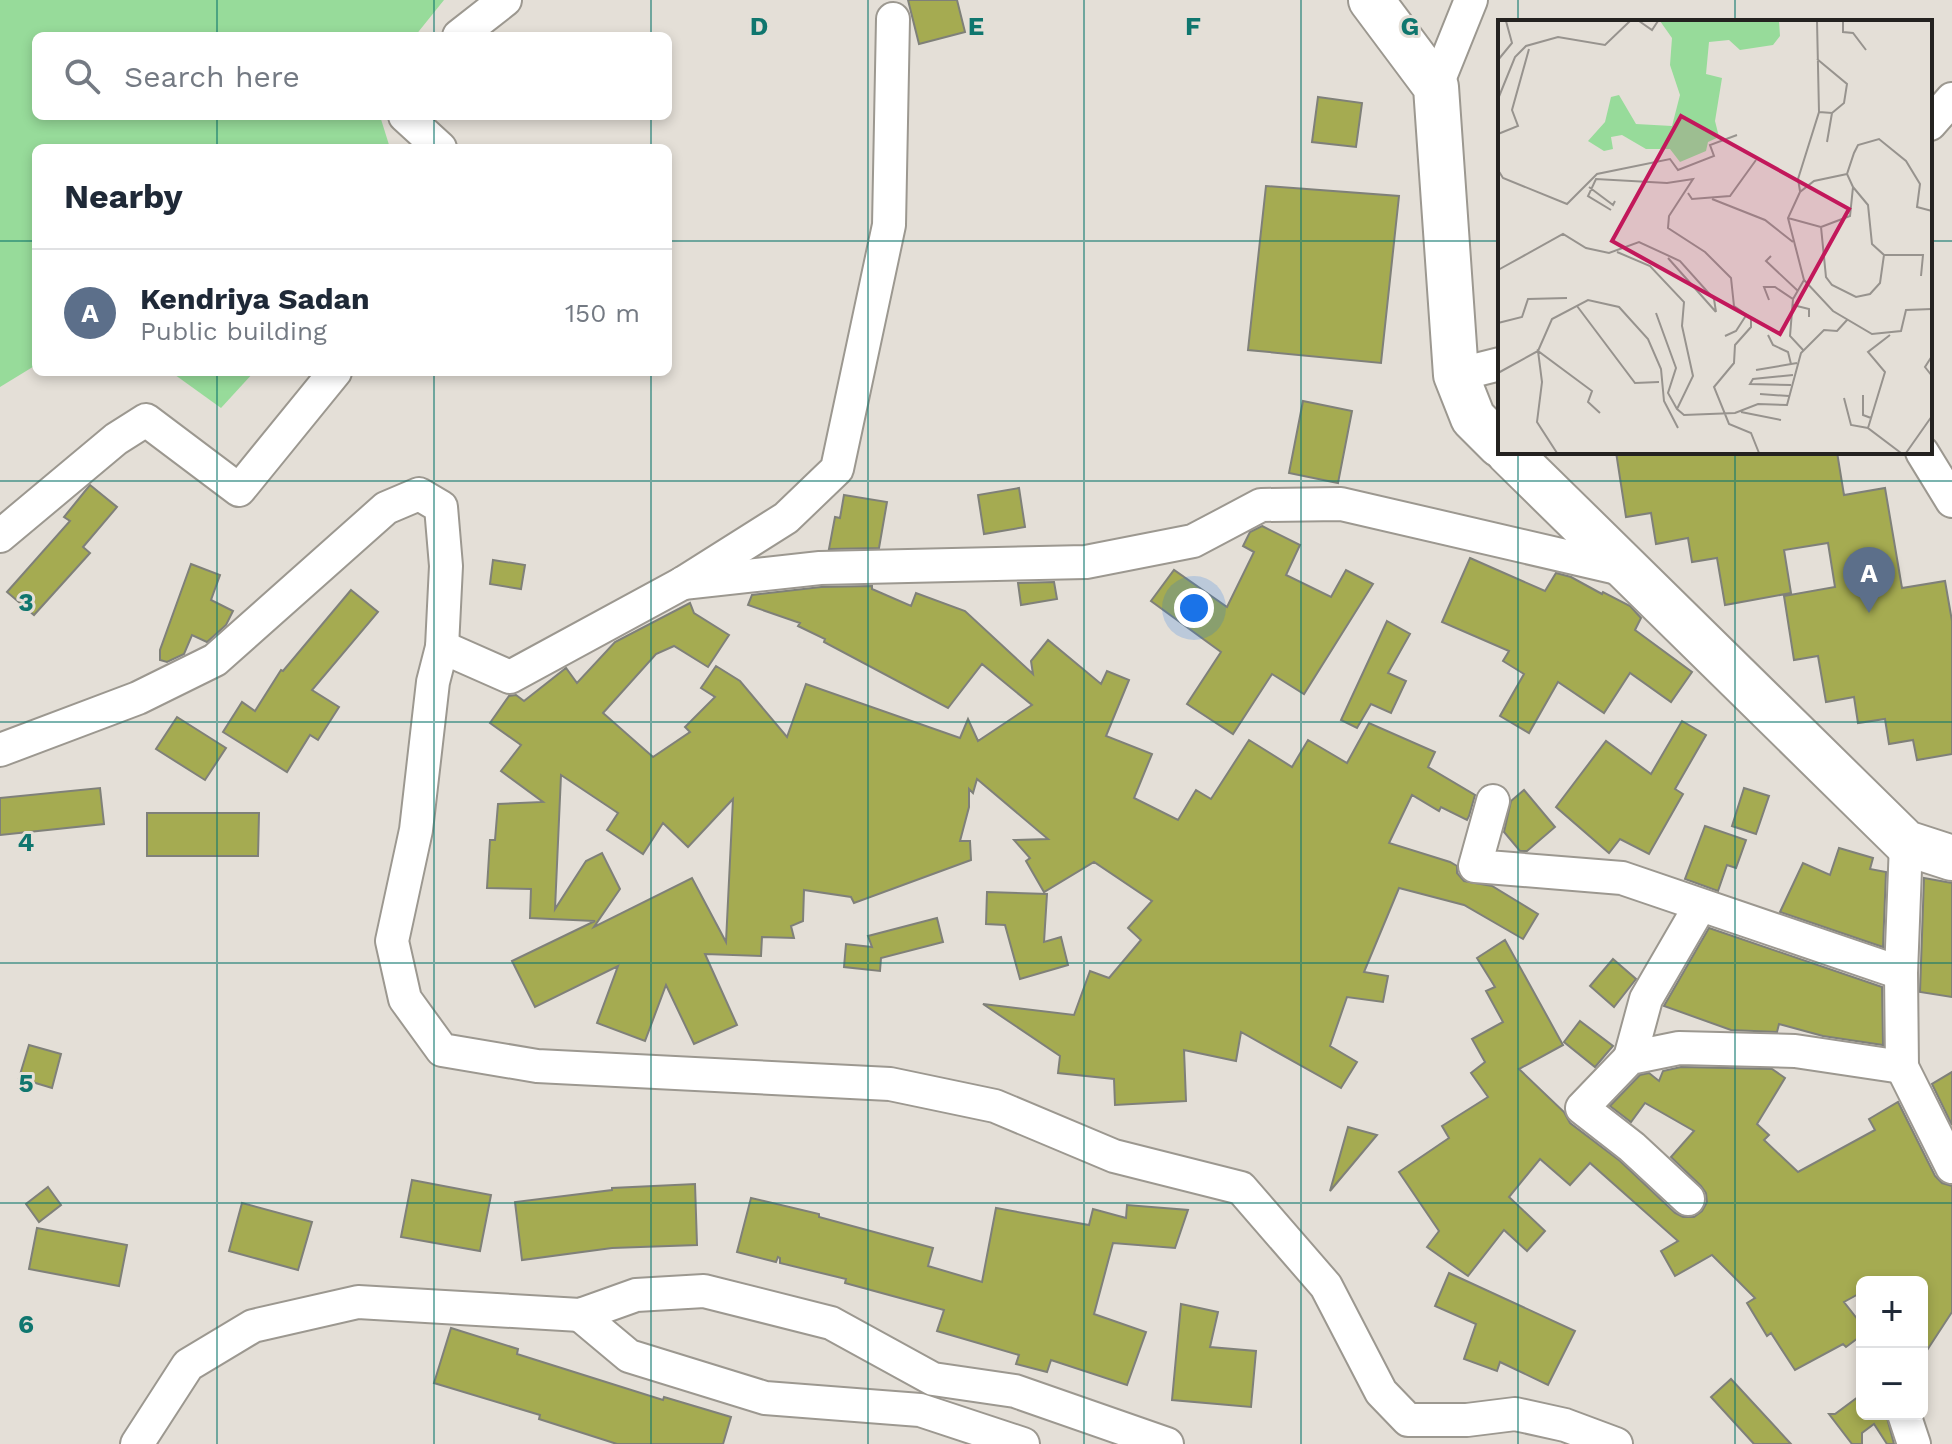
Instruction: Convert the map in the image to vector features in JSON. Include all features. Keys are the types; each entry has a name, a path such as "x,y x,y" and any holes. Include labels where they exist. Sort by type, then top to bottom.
{"street":[{"path":"464,32 505,0"},
{"path":"1371,0 1436,87"},
{"path":"1471,0 1436,87 1456,375 1473,418 1498,443"},
{"path":"442,647 510,677 683,583 786,518 837,469 889,225 893,19"},
{"path":"1932,122 1952,99"},
{"path":"409,120 436,144"},
{"path":"1456,375 1498,364"},
{"path":"0,536 116,439 146,420 239,490 332,376"},
{"path":"1510,454 1906,843 1952,858"},
{"path":"1923,454 1952,501"},
{"path":"0,750 138,698 215,660 386,508 419,494 441,507 446,566 442,647 433,682 416,830 392,941 405,999 442,1050 537,1066 890,1084 995,1106 1114,1156 1241,1188 1326,1286 1381,1392 1408,1420 1467,1420 1515,1414 1565,1435 1616,1444"},
{"path":"683,583 820,568 1086,562 1193,541 1261,505 1341,504 1630,571"},
{"path":"1493,801 1475,866 1622,878 1901,973"},
{"path":"1906,843 1901,973 1902,1067 1940,1114 1952,1167"},
{"path":"1688,1199 1632,1147 1582,1108 1630,1058 1646,999 1700,906"},
{"path":"1630,1058 1679,1048 1750,1049 1795,1051 1902,1067"},
{"path":"137,1444 188,1365 253,1326 358,1302 580,1315 636,1295 704,1291 831,1323 933,1379 1015,1391 1167,1444"},
{"path":"580,1315 629,1356 765,1398 920,1410 1023,1444"},
{"path":"920,1410 933,1379"},
{"path":"1906,1420 1914,1444"}],"shaded area":[{"path":"0,0 444,0 418,32 32,32 32,120 381,120 389,144 32,144 32,367 0,387"},
{"path":"177,376 250,376 221,408"}],"building":[{"path":"908,0 957,0 965,32 919,44"},
{"path":"1318,97 1362,103 1356,147 1312,142"},
{"path":"1266,186 1399,196 1381,363 1248,350"},
{"path":"1303,401 1352,411 1338,483 1289,473"},
{"path":"1616,454 1837,454 1844,495 1885,488 1902,588 1945,581 1952,621 1952,754 1917,760 1913,740 1889,744 1885,719 1858,723 1854,697 1826,702 1818,656 1794,660 1784,596 1835,587 1828,543 1784,550 1791,593 1725,605 1717,558 1692,562 1688,538 1656,544 1651,513 1626,517"},
{"path":"90,485 117,507 83,547 90,553 34,615 7,592 70,521 64,517"},
{"path":"1019,488 1025,527 984,534 978,495"},
{"path":"844,495 887,502 879,548 829,549 835,517 840,518"},
{"path":"1262,526 1300,545 1286,575 1331,597 1346,570 1373,584 1304,694 1272,674 1233,734 1187,704 1221,652 1151,601 1174,570 1227,607 1254,552 1243,546 1250,532"},
{"path":"1470,558 1545,591 1556,573 1603,592 1630,606 1641,618 1635,630 1692,672 1671,702 1630,673 1604,713 1558,682 1529,733 1500,716 1524,674 1503,661 1509,651 1442,622"},
{"path":"493,560 525,565 521,589 490,584"},
{"path":"191,564 220,575 211,600 233,611 226,625 207,642 192,635 184,654 167,662 160,660 160,650"},
{"path":"1054,582 1057,599 1021,605 1018,583"},
{"path":"872,586 872,589 911,606 916,593 965,611 1033,674 1031,661 1048,640 1101,684 1107,671 1129,680 1106,736 1152,754 1134,798 1178,820 1196,790 1211,799 1249,740 1292,767 1308,740 1347,763 1369,723 1435,752 1428,767 1475,795 1467,820 1441,807 1439,811 1412,795 1389,843 1450,862 1457,866 1457,873 1464,881 1492,886 1538,914 1523,939 1464,905 1399,888 1364,972 1388,976 1383,1002 1347,997 1330,1046 1357,1062 1341,1088 1241,1032 1236,1061 1184,1050 1186,1101 1115,1105 1114,1079 1058,1073 1060,1056 983,1004 1074,1015 1090,971 1109,978 1141,940 1128,928 1152,901 1094,862 1044,892 1026,861 1030,858 1014,840 1048,839 977,779 973,793 969,789 969,807 960,841 970,841 971,860 854,903 851,897 804,890 803,921 791,926 794,938 762,937 761,956 705,954 737,1025 694,1044 666,985 645,1041 597,1023 618,966 535,1007 512,961 595,921 530,918 531,889 487,888 490,840 495,840 498,804 543,802 501,771 521,745 490,723 509,696 516,695 524,701 566,668 577,683 615,642 690,603 694,613 729,635 708,667 674,646 656,654 603,713 653,757 690,732 685,727 715,697 701,688 716,666 740,681 787,737 806,684 960,738 968,719 978,741 1032,705 982,664 948,708 824,642 825,639 798,626 800,623 748,605 752,595 821,587","holes":["561,775 618,813 607,830 643,854 663,823 688,847 733,799 726,942 692,878 594,927 620,889 602,853 586,861 555,909"]},
{"path":"351,590 378,612 312,690 339,707 318,740 310,735 287,772 223,732 242,702 255,711 281,670"},
{"path":"1387,621 1410,634 1388,673 1406,681 1391,713 1371,704 1357,728 1341,720"},
{"path":"177,717 226,748 205,780 156,749"},
{"path":"1682,721 1706,735 1675,789 1683,794 1649,854 1620,839 1609,853 1556,807 1606,741 1651,774"},
{"path":"100,788 104,824 0,835 0,798"},
{"path":"1744,788 1769,796 1756,834 1732,826"},
{"path":"1524,790 1555,827 1527,851 1520,851 1504,832 1511,801"},
{"path":"147,813 259,813 258,856 147,856"},
{"path":"1705,826 1746,840 1736,868 1727,865 1718,891 1685,879"},
{"path":"1839,848 1873,858 1870,869 1886,872 1883,947 1780,912 1803,863 1830,875"},
{"path":"1924,878 1952,883 1952,997 1920,992"},
{"path":"987,892 1047,894 1044,942 1061,937 1068,965 1020,979 1005,925 986,924"},
{"path":"937,918 943,942 881,958 880,971 844,967 846,944 872,947 868,936"},
{"path":"1709,928 1882,987 1883,1045 1823,1036 1779,1024 1777,1032 1731,1030 1664,1006"},
{"path":"1505,940 1563,1045 1519,1069 1564,1112 1570,1123 1620,1161 1683,1217 1694,1217 1707,1202 1701,1186 1671,1157 1694,1131 1645,1103 1631,1122 1610,1106 1640,1075 1649,1073 1659,1081 1663,1071 1681,1067 1772,1069 1785,1078 1757,1124 1769,1135 1764,1140 1798,1172 1875,1130 1869,1119 1898,1102 1935,1176 1942,1183 1952,1186 1952,1312 1928,1349 1928,1276 1856,1276 1856,1295 1844,1302 1856,1317 1856,1340 1795,1370 1771,1333 1767,1336 1747,1303 1755,1298 1712,1255 1675,1276 1661,1251 1678,1241 1590,1163 1570,1185 1540,1159 1509,1197 1545,1231 1527,1251 1504,1230 1468,1276 1427,1247 1439,1231 1399,1172 1449,1138 1442,1126 1488,1097 1471,1073 1485,1062 1472,1039 1503,1022 1486,991 1495,987 1477,958"},
{"path":"1613,959 1636,979 1614,1007 1590,986"},
{"path":"1580,1021 1613,1046 1595,1067 1564,1042"},
{"path":"29,1045 61,1054 52,1088 19,1078"},
{"path":"1952,1072 1952,1125 1932,1084"},
{"path":"1348,1127 1377,1135 1330,1191"},
{"path":"412,1180 491,1195 480,1251 401,1237"},
{"path":"695,1184 697,1245 612,1248 522,1260 515,1202 612,1188"},
{"path":"48,1187 61,1205 39,1222 26,1204"},
{"path":"751,1198 819,1214 819,1217 933,1248 928,1266 982,1282 996,1208 1089,1225 1093,1209 1126,1218 1127,1205 1188,1210 1175,1248 1113,1243 1094,1314 1146,1332 1127,1385 1051,1360 1047,1372 1016,1364 1019,1355 937,1331 944,1310 845,1283 846,1279 780,1263 778,1257 776,1262 737,1252"},
{"path":"242,1203 312,1222 298,1270 229,1251"},
{"path":"37,1228 127,1245 119,1286 29,1269"},
{"path":"1449,1273 1575,1331 1548,1385 1500,1362 1497,1371 1464,1359 1476,1324 1435,1306"},
{"path":"1181,1304 1218,1312 1210,1347 1256,1351 1251,1407 1172,1400"},
{"path":"451,1328 518,1349 517,1354 663,1400 664,1397 731,1417 723,1444 617,1444 539,1419 540,1415 434,1383"},
{"path":"1731,1379 1791,1444 1754,1444 1711,1397"},
{"path":"1856,1398 1856,1420 1888,1420 1894,1444 1887,1444 1874,1424 1862,1433 1862,1444 1852,1444 1829,1414 1835,1414"}],"place":[{"name":"Kendriya Sadan","path":"1869,613"}]}
